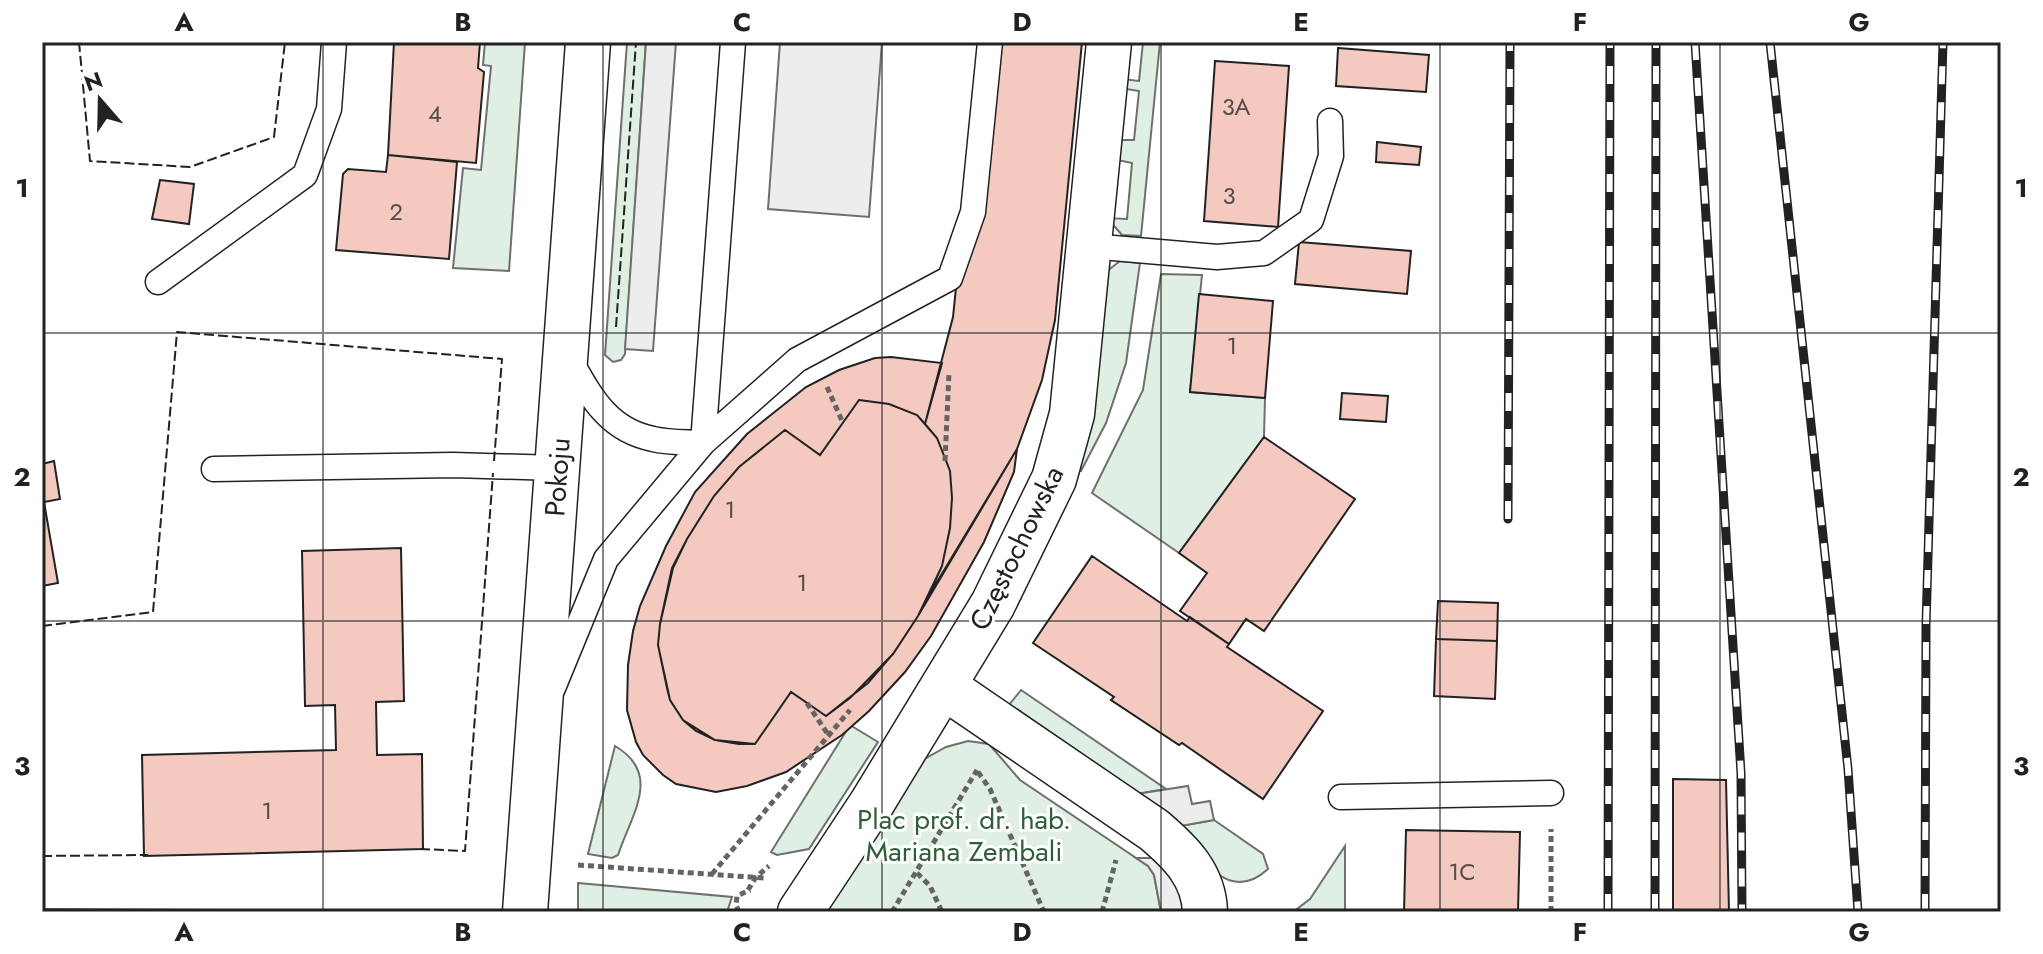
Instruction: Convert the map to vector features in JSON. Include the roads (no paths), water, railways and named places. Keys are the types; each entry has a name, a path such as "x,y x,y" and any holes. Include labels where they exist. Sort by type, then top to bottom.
{"street":[{"name":"Pokoju","path":"525,912 588,42"},
{"name":"Częstochowska","path":"800,912 872,803 993,604 1054,479 1072,414 1109,42"},
{"path":"943,686 1154,830 1195,873 1205,902 1205,912"}],"lane":[{"path":"158,282 305,175 329,109 334,42"},
{"path":"703,443 733,42"},
{"path":"537,728 606,559 703,443 797,360 950,278 973,212 990,42"},
{"path":"1090,246 1217,257 1264,253 1311,220 1331,156 1330,121"},
{"path":"566,354 592,398 613,422 652,439 703,443"},
{"path":"214,469 453,465 557,468"},
{"path":"1341,797 1551,793"}],"railway":[{"path":"1508,519 1510,42"},
{"path":"1608,912 1610,42"},
{"path":"1655,912 1656,42"},
{"path":"1695,42 1741,773 1742,912"},
{"path":"1770,42 1848,769 1858,912"},
{"path":"1925,912 1926,625 1943,42"}],"park label":[{"name":"Plac prof. dr. hab. Mariana Zembali","path":"964,835"}]}
